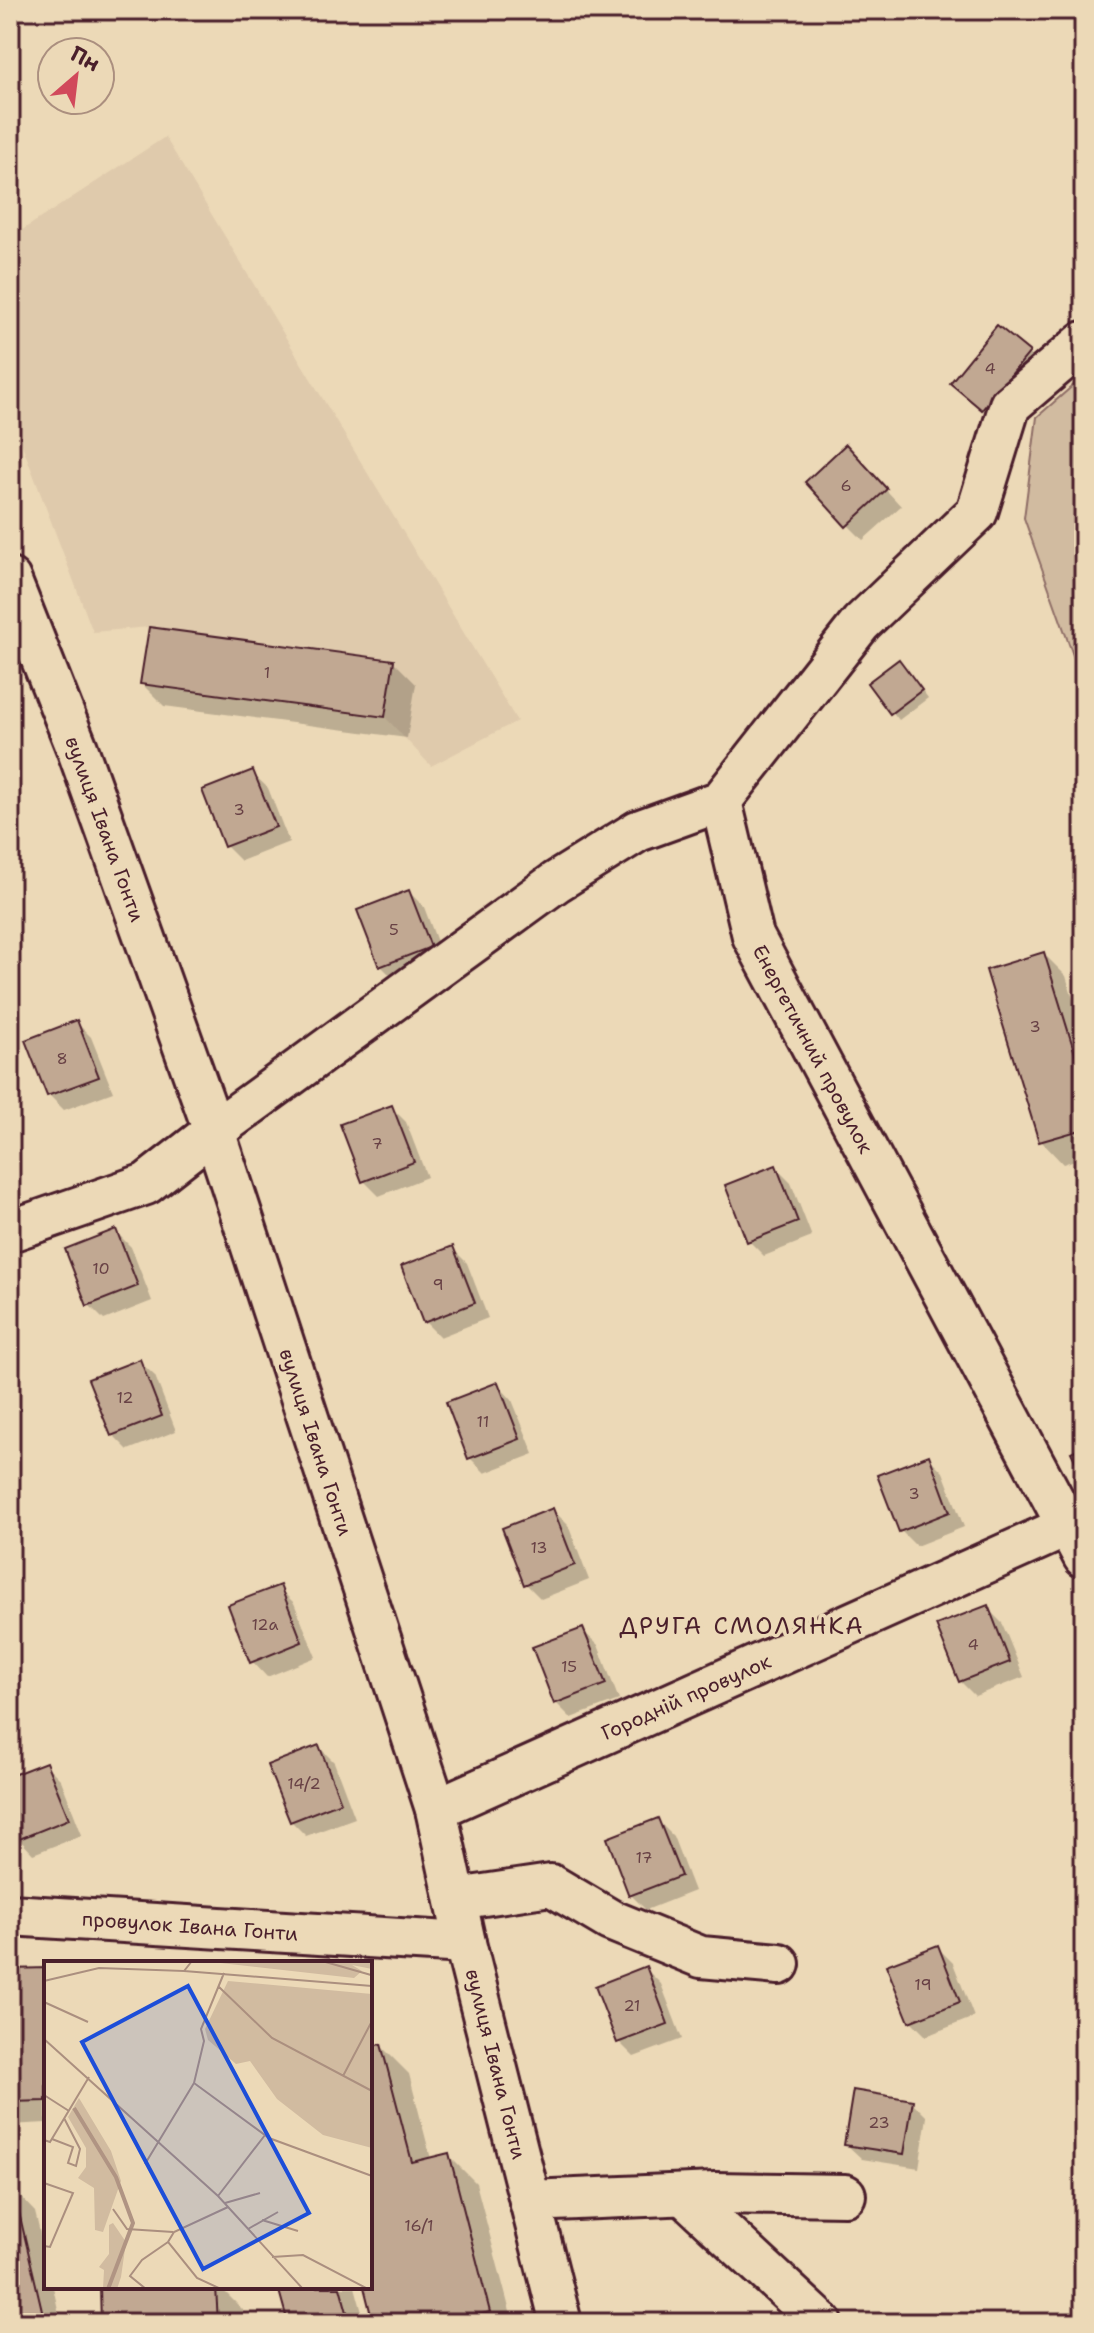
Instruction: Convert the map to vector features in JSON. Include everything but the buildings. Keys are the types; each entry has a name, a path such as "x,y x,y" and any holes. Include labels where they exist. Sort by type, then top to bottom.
{"street":[{"path":"10,1231 146,1184 556,882 638,831 721,801 861,623 977,512 1010,405 1084,342"},
{"name":"вулиця Івана Гонти","path":"10,579 77,748 214,1131 436,1809 465,1943 561,2323"},
{"name":"Енергетичний провулок","path":"721,801 753,936 1076,1541"},
{"name":"Городній провулок","path":"436,1809 1076,1541"},
{"path":"457,1899 551,1885 610,1920 701,1957 779,1964"},
{"name":"провулок Івана Гонти","path":"10,1915 465,1943"},
{"path":"530,2201 684,2195 845,2195"},
{"path":"684,2195 822,2323"}],"shaded area":[{"path":"165,137 517,721 431,766 385,717 140,684 149,627 93,632 10,413 10,238"},
{"path":"1084,376 1084,686 1024,518 1037,417"}],"district":[{"name":"ДРУГА СМОЛЯНКА","path":"742,1626"}]}
